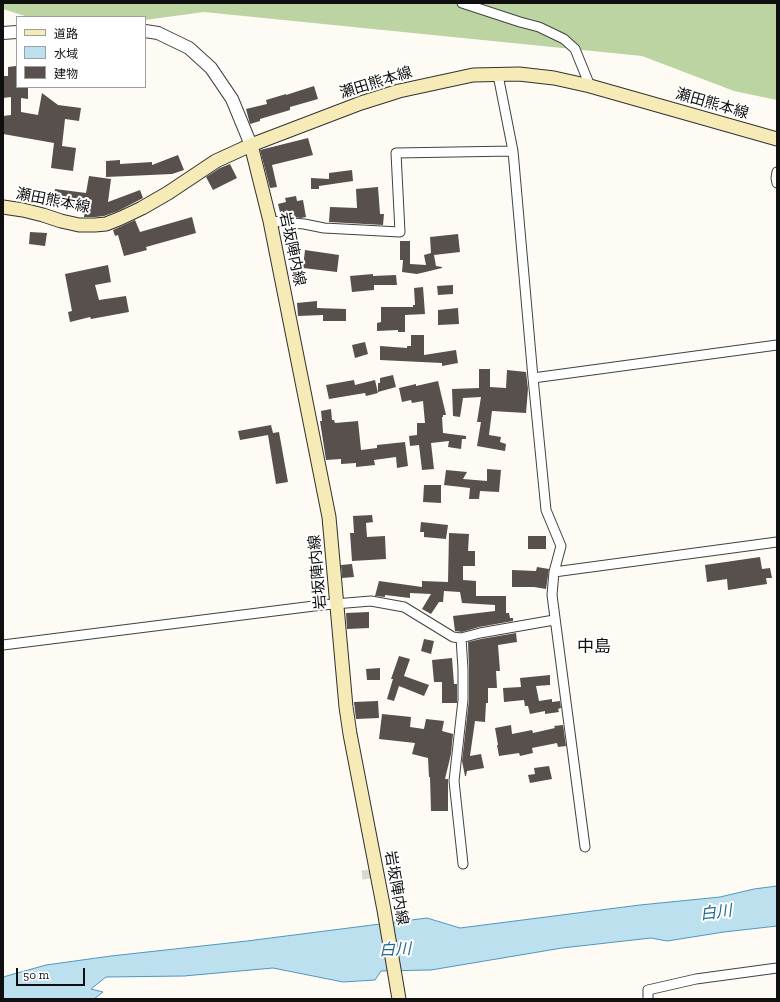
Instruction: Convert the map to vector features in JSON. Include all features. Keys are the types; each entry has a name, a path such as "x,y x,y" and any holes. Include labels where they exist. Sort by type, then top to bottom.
{"main road":[{"name":"瀬田熊本線","path":"3,208 23,210 79,225 106,224 142,208 168,193 216,161 251,145 361,103 399,91 473,75 519,74 554,78 590,86 777,139"},
{"name":"岩坂陣内線","path":"251,145 270,221 329,517 349,727 384,910 399,999"}],"street":[{"path":"462,3 520,22 539,26 564,39 575,49 590,86"},
{"path":"146,30 158,33 188,48 211,68 232,99 251,145"},
{"path":"3,33 16,32"},
{"path":"498,75 513,151 546,510 561,546 554,572 552,595 554,620 585,847"},
{"path":"270,221 304,224 324,228 400,232 396,153 513,151"},
{"path":"777,172 777,183"},
{"path":"533,378 777,345"},
{"path":"554,572 777,542"},
{"path":"3,645 322,605 371,601 404,607 453,637 461,638 480,633 554,620"},
{"path":"461,638 463,669 462,700 454,781 462,864"},
{"path":"648,999 648,990 696,979 777,968"}],"green space":[{"path":"3,3 777,3 777,100 734,91 642,56 204,12 146,20 146,16 25,16 3,9"}],"water":[{"name":"白川","path":"777,886 777,926 724,932 667,941 651,938 562,948 431,970 381,971 375,980 343,982 273,968 184,976 106,977 91,989 103,992 94,999 3,999 3,977 46,965 427,918 460,928 640,905 720,897 754,889"}],"building":[{"path":"16,66 16,88 28,88 28,99 21,98 21,112 38,115 42,93 58,105 81,108 79,121 65,119 62,146 76,148 73,171 51,168 54,143 3,134 3,116 11,115 11,97 3,98 3,76 8,76 8,67"},
{"path":"314,86 318,99 290,107 290,110 260,119 260,121 250,124 246,109 267,104 266,100"},
{"path":"308,138 313,155 272,165 277,187 270,188 260,150"},
{"path":"178,155 184,170 172,174 106,177 106,161 120,160 120,164 152,162 152,165"},
{"path":"230,164 237,178 213,190 206,177 220,168"},
{"path":"352,170 353,181 319,186 319,189 311,189 311,178 329,179 329,173"},
{"path":"89,176 111,179 108,202 140,190 143,198 118,211 104,216 95,217 84,217 85,206 54,202 55,189 86,193"},
{"path":"378,187 380,214 384,214 383,225 329,222 330,207 357,208 356,189"},
{"path":"296,196 297,201 303,200 306,217 281,216 278,204 286,202 285,198"},
{"path":"192,217 196,233 146,247 147,250 124,256 118,235 115,236 113,230 135,220 140,232"},
{"path":"30,232 47,233 45,246 29,244"},
{"path":"458,234 460,252 434,255 436,266 442,268 417,274 402,272 403,260 400,260 400,241 410,241 410,264 426,265 424,255 431,253 430,237"},
{"path":"305,250 339,255 337,272 303,268"},
{"path":"108,265 111,282 95,285 99,300 126,296 129,312 91,319 90,317 70,322 68,312 72,311 65,274"},
{"path":"373,274 373,276 396,275 397,285 374,285 374,290 352,292 350,276"},
{"path":"453,285 453,294 438,295 437,286"},
{"path":"423,287 425,314 405,315 405,332 398,332 398,330 377,331 377,323 381,322 381,307 413,307 413,305 415,305 414,288"},
{"path":"317,301 317,308 346,309 346,321 323,321 323,315 298,316 297,303"},
{"path":"458,308 459,324 438,325 438,310"},
{"path":"411,335 424,335 424,355 456,350 458,363 442,366 442,363 380,360 380,346 407,348 407,346 411,346"},
{"path":"365,342 368,354 355,358 352,345"},
{"path":"479,369 490,369 490,387 506,388 507,370 526,372 528,389 526,413 492,411 489,435 501,437 500,442 506,444 505,451 477,446 481,422 477,422 481,397 463,398 460,417 453,416 452,389 479,388"},
{"path":"393,375 396,387 378,392 378,383 380,383 380,378"},
{"path":"354,380 355,385 375,380 378,393 366,396 365,393 329,399 326,385"},
{"path":"438,381 446,415 443,415 442,417 443,433 466,436 466,439 462,439 461,449 448,447 449,441 431,443 434,469 422,470 419,445 410,446 409,436 417,435 417,423 425,423 423,401 412,403 411,400 402,402 399,388"},
{"path":"331,409 332,420 334,420 335,423 358,421 361,450 377,448 377,445 405,442 408,466 397,468 396,457 374,460 375,465 356,467 356,463 341,464 341,459 326,460 320,421 322,421 321,411"},
{"path":"271,425 273,433 279,432 288,482 276,484 268,435 240,440 238,431"},
{"path":"487,469 501,470 499,492 480,491 479,499 469,499 470,488 444,485 446,470 467,472 463,479 487,481"},
{"path":"424,485 441,485 441,503 423,502"},
{"path":"372,515 373,522 366,523 367,537 385,536 386,559 352,561 350,533 354,533 353,516"},
{"path":"421,522 448,525 446,539 424,537 424,532 420,532"},
{"path":"449,533 469,534 468,551 475,551 475,566 463,566 463,580 476,581 476,596 506,596 506,613 509,613 510,618 513,618 513,621 479,627 462,632 455,631 453,616 495,611 495,605 462,603 460,592 444,591 443,602 439,602 431,614 422,609 431,594 410,593 410,598 385,595 385,597 375,596 379,581 422,587 422,581 448,582"},
{"path":"528,536 546,536 546,549 528,549"},
{"path":"760,557 762,569 770,568 772,578 766,578 767,584 728,590 727,579 707,582 705,565"},
{"path":"352,564 354,577 342,578 341,565"},
{"path":"537,567 549,569 546,589 534,587 512,587 512,570 536,571"},
{"path":"369,612 369,628 347,629 346,613"},
{"path":"516,633 517,642 498,645 500,671 496,671 497,688 488,688 488,703 486,703 485,722 475,721 470,756 481,754 484,768 467,771 465,776 462,761 469,700 468,642"},
{"path":"424,639 434,641 431,654 421,651"},
{"path":"399,656 410,659 404,676 429,685 424,696 399,686 394,701 387,699 393,679 391,679"},
{"path":"452,658 454,684 457,684 457,703 442,703 442,682 434,682 432,660"},
{"path":"380,668 380,680 367,680 366,669"},
{"path":"550,675 550,685 536,686 539,701 552,699 552,702 560,701 561,708 558,709 559,712 545,714 545,711 530,714 528,706 525,706 524,700 504,702 503,688 521,687 520,678"},
{"path":"378,701 379,718 356,719 354,702"},
{"path":"382,714 411,717 410,727 424,729 426,719 444,721 442,731 453,734 451,754 445,779 448,779 448,811 431,811 428,758 412,754 415,743 379,739"},
{"path":"511,725 512,734 532,730 533,733 555,728 554,726 563,725 566,746 558,747 557,743 532,748 533,753 520,756 519,753 499,756 495,728"},
{"path":"549,766 552,779 530,783 528,775 535,774 534,768"}],"tunnel":[{"path":"362,875 389,872"}],"district":[{"name":"中島","path":"594,647"}]}
